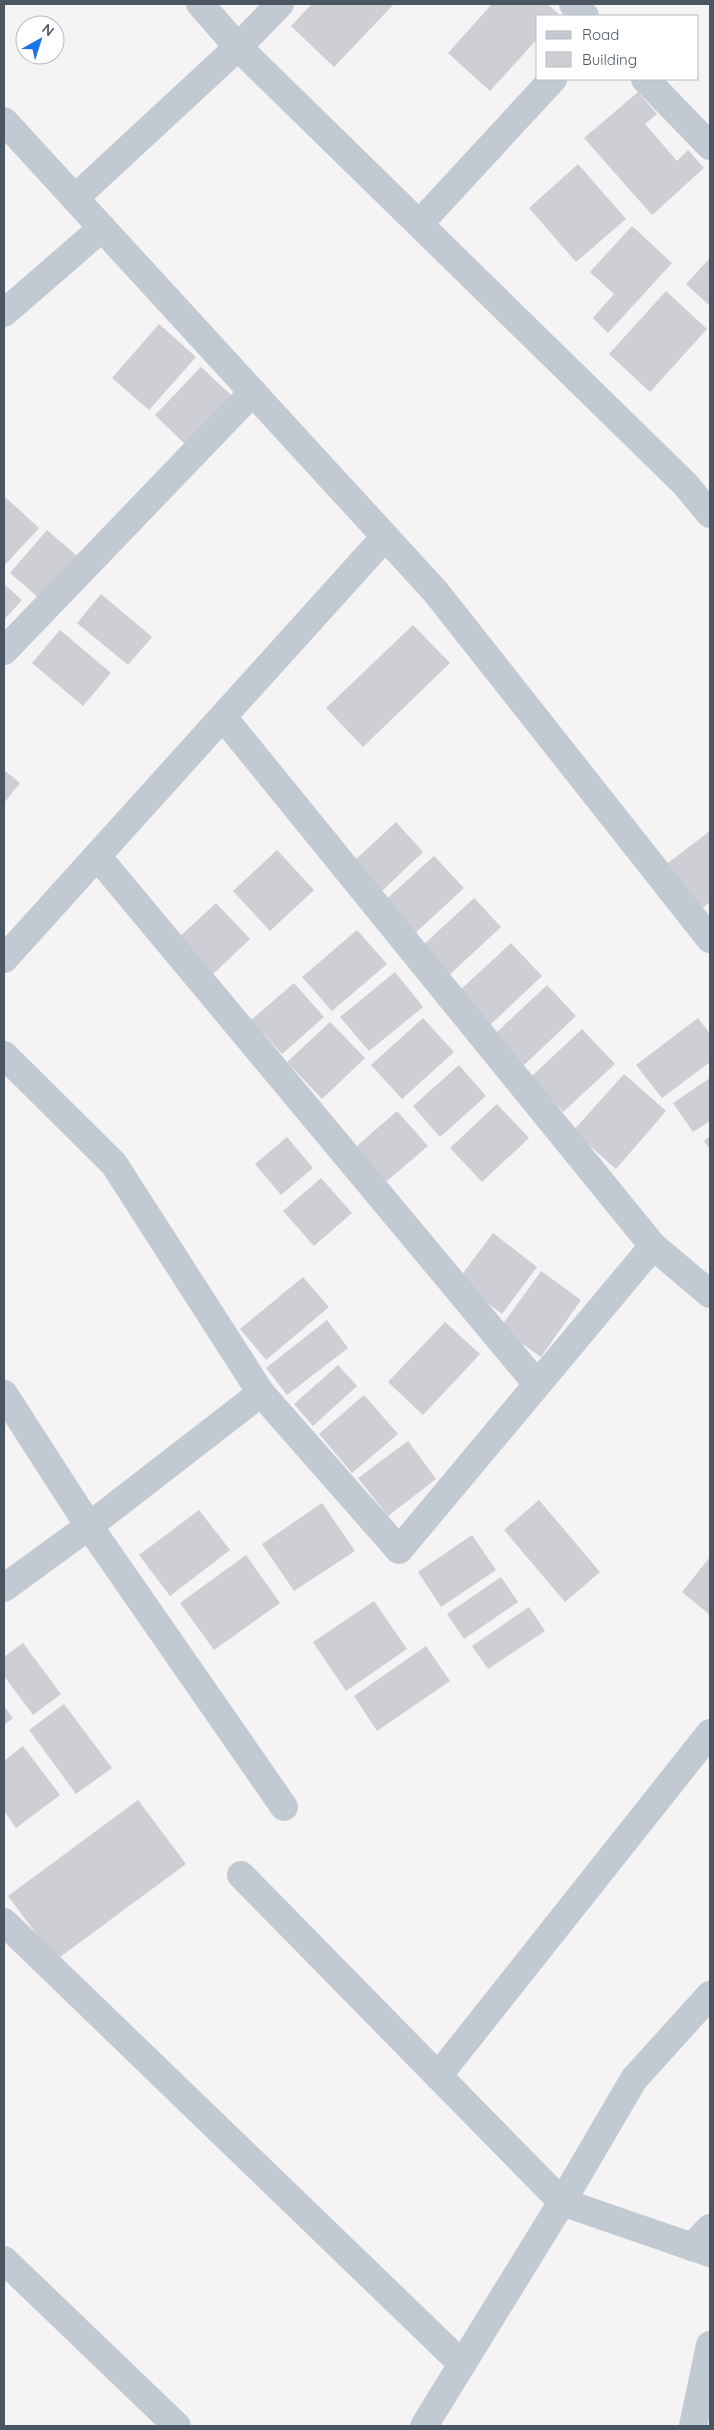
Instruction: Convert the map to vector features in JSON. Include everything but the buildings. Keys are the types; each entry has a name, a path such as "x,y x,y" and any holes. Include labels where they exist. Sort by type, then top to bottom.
{"street":[{"path":"200,4 238,47 685,484 710,514"},
{"path":"75,198 238,47 280,4"},
{"path":"573,4 584,15"},
{"path":"420,223 552,80"},
{"path":"646,80 710,146"},
{"path":"4,121 435,591 710,939"},
{"path":"4,314 102,228"},
{"path":"4,651 253,392"},
{"path":"4,960 385,537"},
{"path":"223,717 653,1246 710,1294"},
{"path":"97,856 537,1384"},
{"path":"4,1055 114,1164 261,1392 399,1550 653,1246"},
{"path":"4,1588 89,1526 261,1392"},
{"path":"4,1394 89,1526 284,1807"},
{"path":"438,2076 710,1733"},
{"path":"241,1874 562,2202 704,2243"},
{"path":"4,1922 462,2364"},
{"path":"424,2426 562,2202 634,2079 710,1995"},
{"path":"4,2260 177,2426"},
{"path":"693,2426 710,2345"}]}
